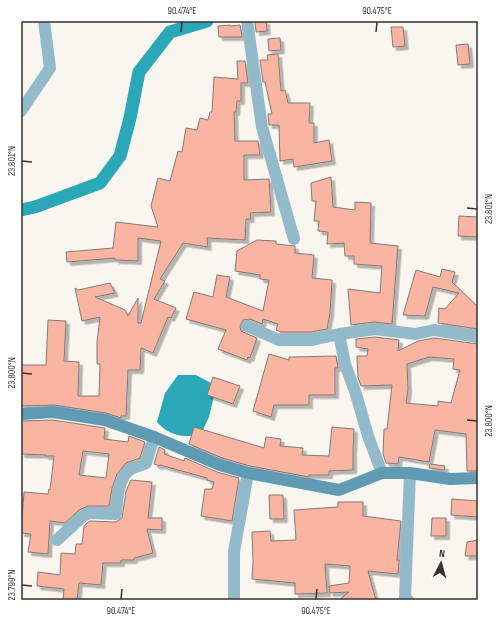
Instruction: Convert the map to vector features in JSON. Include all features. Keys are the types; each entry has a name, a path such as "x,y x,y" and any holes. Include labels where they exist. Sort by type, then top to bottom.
{"street":[{"path":"21,112 50,68 44,21"},
{"path":"247,21 262,127 294,239"},
{"path":"247,326 279,340 312,340 374,329 415,334 434,330 478,337"},
{"path":"339,334 345,364 356,394 368,436 382,473"},
{"path":"21,414 52,412 105,420 154,437 220,465 248,473 339,490 382,473 410,473 450,479 478,478"},
{"path":"56,540 88,513 116,514 118,490 123,477 130,469 139,467 146,463 154,437"},
{"path":"234,600 234,552 248,473"},
{"path":"408,600 405,598 410,473"}],"water":[{"path":"178,375 196,375 211,383 214,396 209,417 202,432 192,436 184,436 167,431 157,422 165,393"}],"building":[{"path":"255,21 266,21 267,31 256,32"},
{"path":"240,25 242,37 219,37 218,26"},
{"path":"391,27 403,27 405,46 393,47"},
{"path":"280,38 281,50 269,51 268,39"},
{"path":"468,44 470,64 458,65 456,45"},
{"path":"278,54 281,91 285,90 288,103 310,103 309,123 314,123 314,143 329,140 332,161 294,167 293,159 280,161 279,125 269,125 268,114 272,114 265,82 263,82 260,60 268,60 267,55"},
{"path":"237,61 245,61 248,83 241,83 241,101 237,101 236,112 234,112 235,141 258,141 260,155 244,155 244,180 269,179 271,212 250,213 251,219 246,219 245,240 207,238 208,247 183,243 160,279 165,281 154,299 176,308 171,318 168,317 153,353 141,348 140,370 128,370 126,416 121,416 121,418 106,413 54,405 21,406 21,365 46,365 48,320 66,321 64,361 79,362 78,396 99,396 100,364 97,364 97,342 100,317 82,321 75,288 78,290 110,283 115,293 95,297 125,310 128,316 138,298 138,323 141,323 161,241 138,238 138,261 115,260 115,258 67,262 66,252 113,248 116,222 158,227 151,206 158,178 170,181 178,151 182,152 186,128 197,130 200,118 208,120 210,112 212,112 214,77 238,79"},
{"path":"331,177 333,207 355,210 355,202 371,203 370,243 398,246 392,324 374,322 351,325 348,289 380,293 382,266 354,264 354,256 345,256 344,243 327,244 328,232 318,231 319,221 314,221 316,201 312,201 311,183"},
{"path":"459,216 478,217 478,237 458,236"},
{"path":"257,240 276,241 276,244 295,246 295,253 314,255 312,278 332,280 330,313 327,329 311,332 281,332 276,330 278,324 263,319 262,324 250,319 243,320 240,326 241,331 257,338 250,358 248,357 247,360 218,349 226,330 186,319 194,292 213,297 217,275 230,277 226,297 263,311 269,280 260,279 260,275 235,271 237,251"},
{"path":"442,269 455,272 452,282 478,307 478,329 438,323 439,308 445,309 459,293 433,287 425,316 403,315 416,270 440,277"},
{"path":"375,337 399,340 398,351 418,341 434,338 478,344 478,471 467,471 466,434 435,430 429,462 399,457 398,464 386,463 383,454 384,429 387,429 392,385 361,386 358,378 357,356 367,356 368,349 356,347 356,339","holes":["429,357 454,359 453,369 460,370 451,403 438,401 438,406 406,403 408,390 407,364"]},
{"path":"269,354 289,360 289,357 336,356 338,368 335,368 335,395 309,395 309,405 274,405 271,417 253,411"},
{"path":"213,377 240,386 233,404 207,395"},
{"path":"53,420 105,428 104,439 128,442 129,436 145,442 140,458 126,463 117,474 112,488 109,506 88,506 79,510 65,523 50,521 48,554 28,552 31,534 21,533 24,492 48,494 49,489 50,490 54,456 21,454 21,421","holes":["83,451 109,454 106,478 79,475"]},
{"path":"194,427 264,448 266,437 281,439 280,446 303,448 302,455 329,456 332,427 354,429 353,470 329,471 329,475 309,475 309,477 250,466 222,458 189,444"},
{"path":"159,447 165,450 164,454 184,461 185,458 217,472 239,478 232,521 201,516 205,489 212,489 214,482 207,480 207,478 154,464"},
{"path":"430,464 445,466 444,470 429,468"},
{"path":"131,480 152,482 148,518 162,518 162,530 147,529 153,553 134,558 134,560 121,560 121,563 103,563 101,585 79,583 77,600 63,600 64,589 37,586 38,572 60,575 61,553 75,554 76,544 82,544 84,526 88,522 116,522 122,518 126,491"},
{"path":"269,495 283,495 284,519 270,519"},
{"path":"452,499 478,501 478,517 451,515"},
{"path":"338,502 363,502 363,516 401,521 397,560 399,560 398,574 368,571 376,600 339,600 349,592 330,593 329,586 349,583 350,566 325,564 327,593 295,594 295,583 252,579 252,532 270,531 271,541 296,540 294,510 338,507"},
{"path":"432,518 446,518 446,536 431,536"},
{"path":"478,540 478,556 465,556 467,542"}],"waterway":[{"path":"21,210 35,207 100,183 120,156 130,118 139,72 170,32 207,21"}]}
